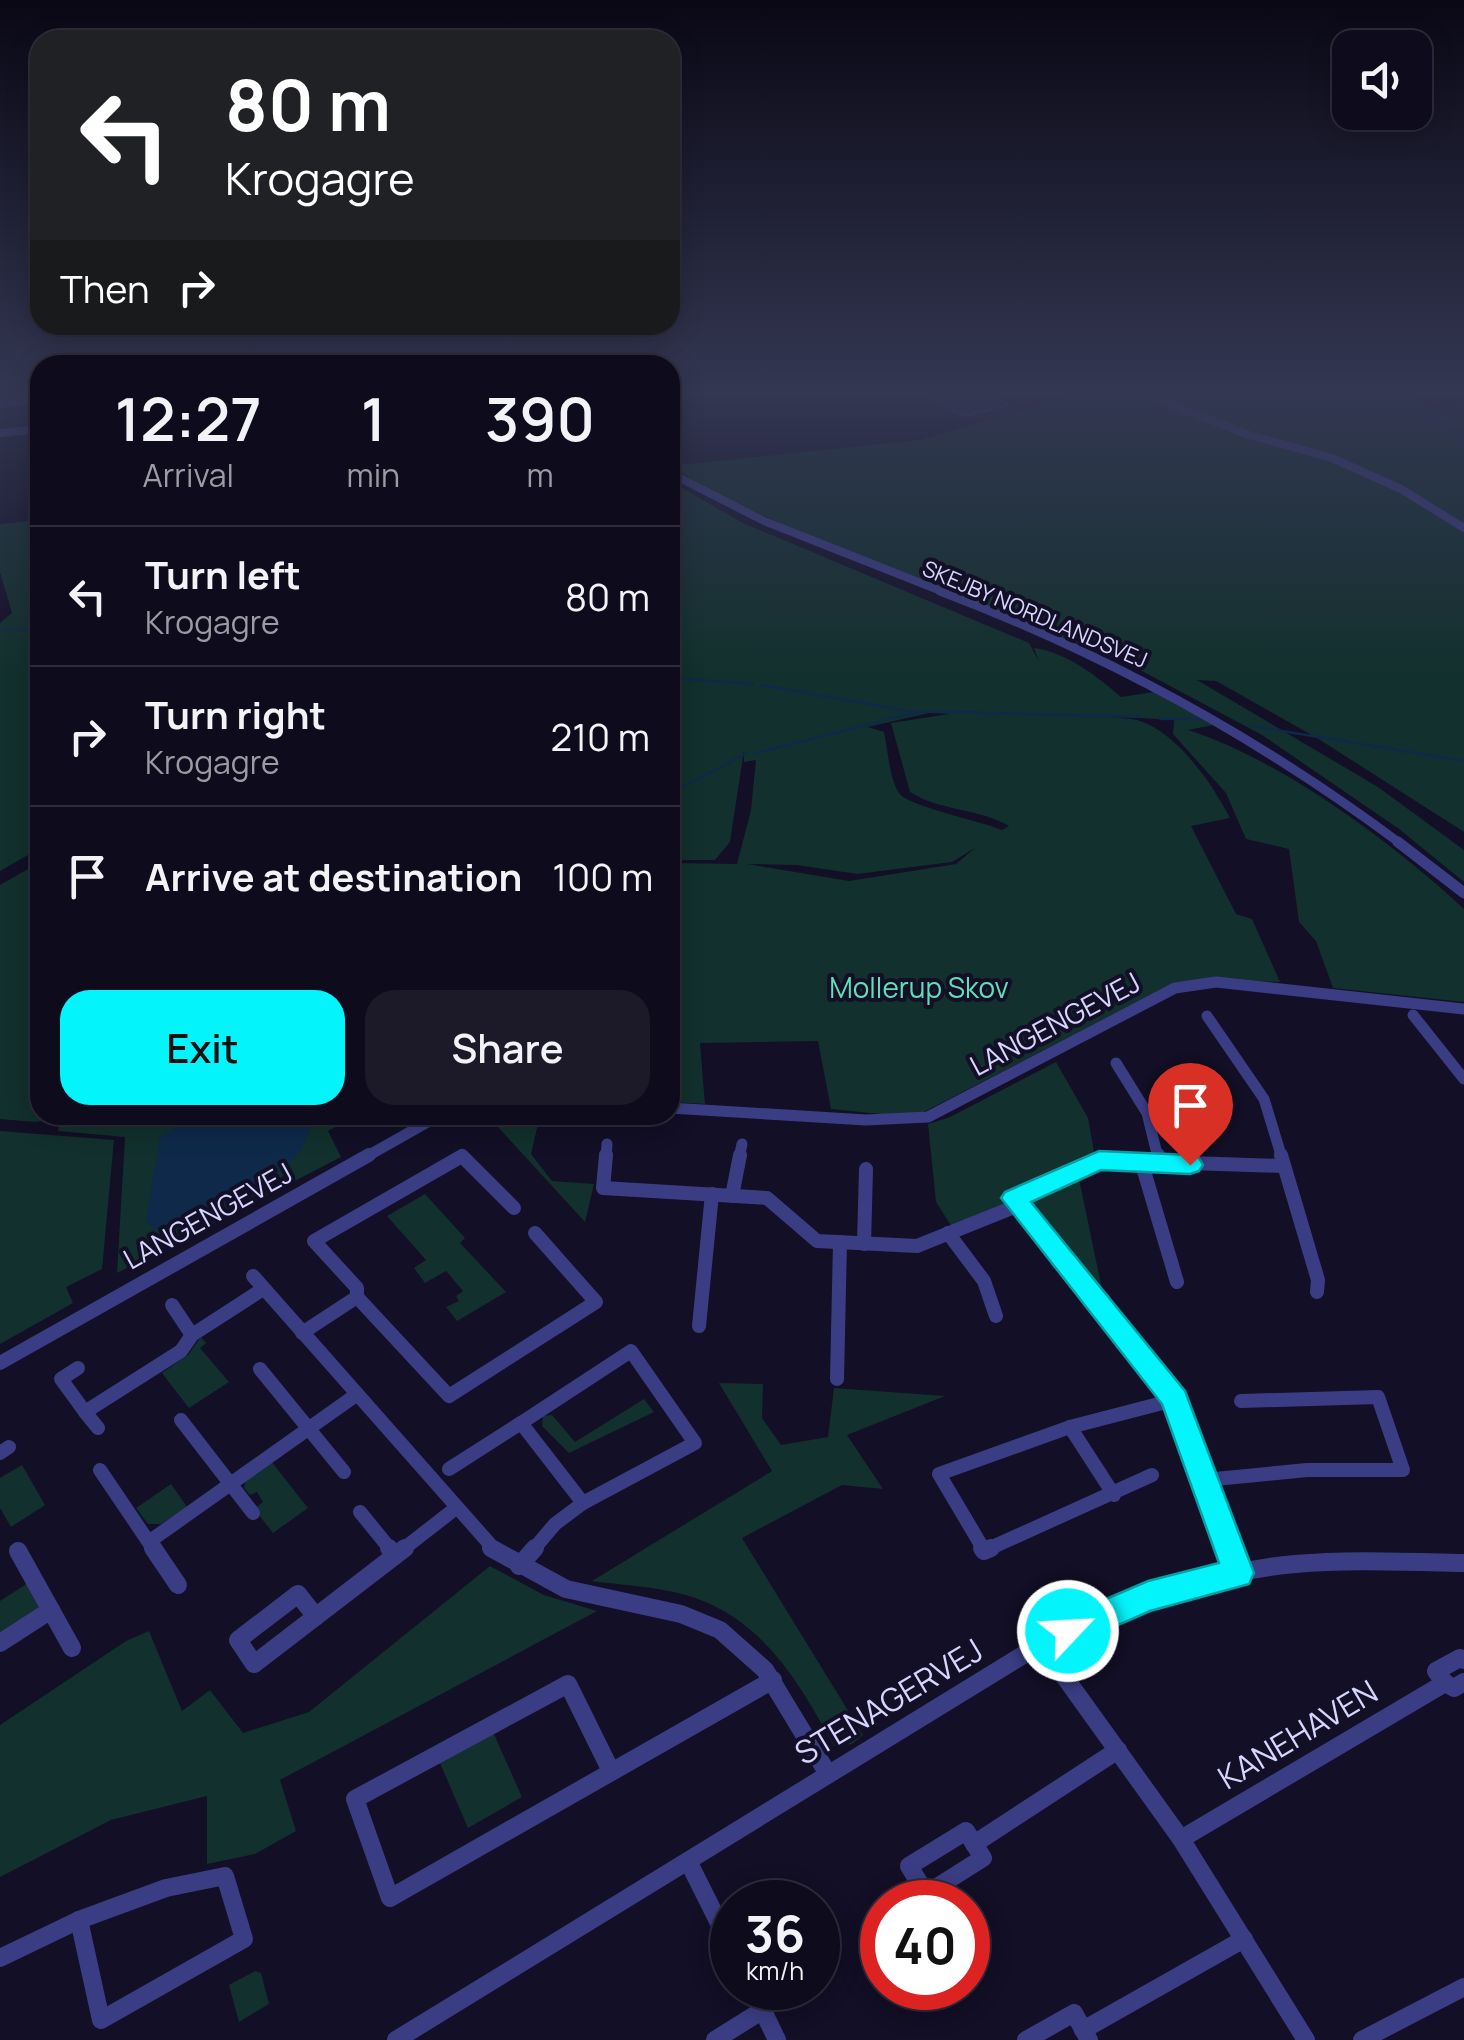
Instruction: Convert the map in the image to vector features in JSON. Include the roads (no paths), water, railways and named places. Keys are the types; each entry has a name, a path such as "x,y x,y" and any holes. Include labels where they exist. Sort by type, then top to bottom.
{"street":[{"name":"SKEJBY NORDLANDSVEJ","path":"698,487 776,526 1024,623 1166,692 1334,794 1464,893"},
{"path":"1395,487 1464,528"},
{"name":"LANGENGEVEJ","path":"680,1109 866,1120 928,1117 1175,988 1192,983 1216,982 1464,1009"},
{"path":"1414,1015 1464,1079"},
{"path":"1207,1016 1264,1098 1286,1162 1283,1166 1318,1280 1317,1292"},
{"path":"1116,1063 1147,1113 1160,1164"},
{"name":"LANGENGEVEJ","path":"0,1363 422,1125"},
{"path":"606,1144 602,1188 767,1198 817,1241 917,1246 1019,1204"},
{"path":"732,1196 742,1144"},
{"path":"514,1208 462,1156 314,1241 357,1288 357,1296 449,1396 596,1302 534,1233"},
{"path":"1238,1573 1174,1400 1152,1367 1014,1198 1099,1160 1283,1166"},
{"path":"1141,1161 1177,1282"},
{"path":"864,1244 866,1170"},
{"path":"699,1326 712,1194"},
{"path":"948,1233 984,1281 996,1316"},
{"path":"837,1379 840,1242"},
{"path":"85,1412 181,1350 192,1335 258,1282 490,1547 537,1578 578,1593 672,1611 715,1626 746,1650 773,1680 828,1774"},
{"path":"302,1333 357,1296"},
{"path":"172,1305 192,1335"},
{"path":"449,1469 632,1351 695,1443 583,1503 554,1524 519,1566"},
{"path":"78,1368 62,1380 98,1428"},
{"path":"260,1369 344,1472"},
{"path":"150,1542 356,1395"},
{"path":"1206,1480 1307,1470 1403,1470 1378,1397 1242,1401"},
{"path":"1152,1475 984,1551 939,1474 1070,1427 1174,1400"},
{"path":"180,1420 252,1513"},
{"path":"521,1423 583,1503"},
{"path":"1070,1427 1114,1495"},
{"path":"100,1470 178,1585"},
{"path":"316,1617 298,1594 238,1640 254,1664 316,1617 396,1556 456,1508"},
{"path":"360,1512 396,1556"},
{"path":"18,1551 72,1648"},
{"name":"STENAGERVEJ","path":"396,2040 1042,1644 1148,1596 1238,1573 1333,1562 1464,1563"},
{"path":"0,1644 51,1610"},
{"path":"1042,1644 1181,1839 1306,2040"},
{"name":"KANEHAVEN","path":"1464,1660 1460,1658 1436,1672 1454,1688 1464,1682"},
{"path":"612,1771 568,1684 355,1798 390,1898 773,1680"},
{"name":"KANEHAVEN","path":"1181,1839 1445,1683"},
{"path":"974,1844 1118,1750"},
{"path":"688,1860 710,1904"},
{"path":"0,1958 80,1918 119,1900 225,1876 244,1939 101,2020 80,1918"},
{"path":"1026,2040 1074,2013 1086,2035 1244,1939"},
{"path":"1362,2040 1464,1987"},
{"path":"715,2040 763,2010 777,2040"}],"water":[{"path":"181,1125 312,1125 295,1157 248,1193 210,1212 154,1230 146,1220 160,1136"}],"waterway":[{"path":"0,629 30,630"},
{"path":"680,679 753,684"},
{"path":"761,685 909,711 1139,717"},
{"path":"883,720 917,713"},
{"path":"1160,719 1204,719"},
{"path":"756,753 879,722"},
{"path":"1252,726 1464,761"},
{"path":"680,786 746,754"}],"park label":[{"name":"Mollerup Skov","path":"919,988"}]}
